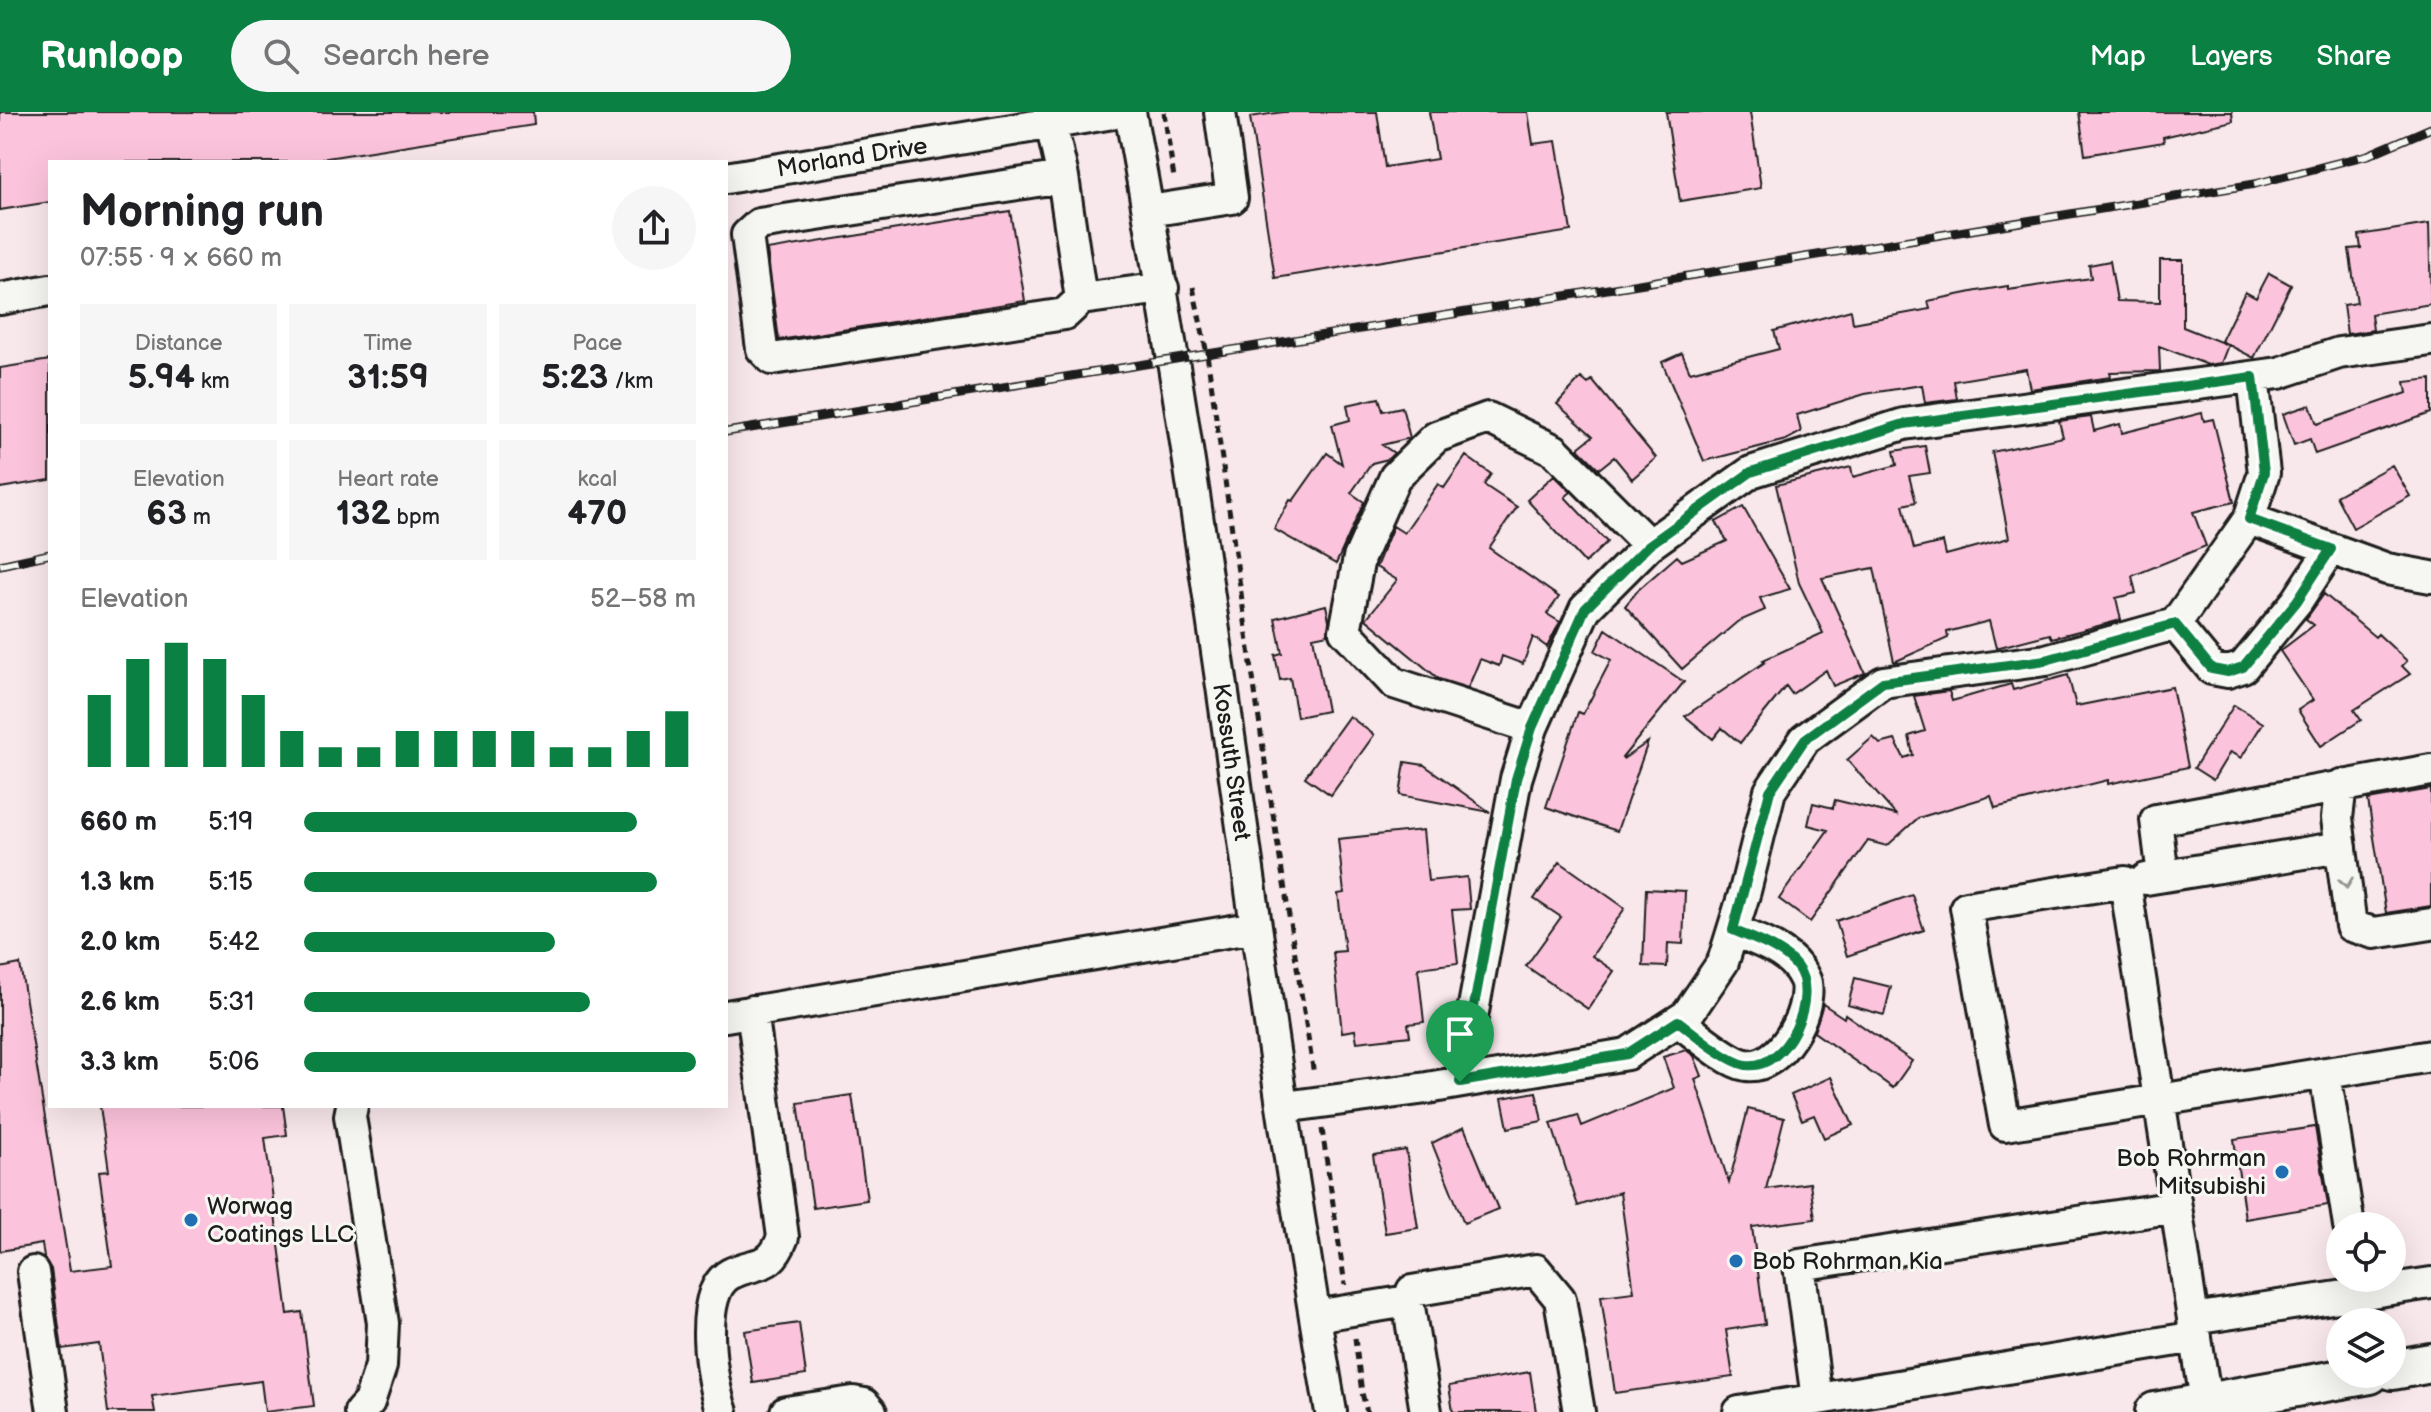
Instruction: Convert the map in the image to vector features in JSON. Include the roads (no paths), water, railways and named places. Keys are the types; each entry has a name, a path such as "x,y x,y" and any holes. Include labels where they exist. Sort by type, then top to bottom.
{"main road":[{"path":"2406,1367 2431,1363"},
{"path":"2155,1412 2207,1407 2326,1383"}],"street":[{"name":"Morland Drive","path":"738,176 1119,112"},
{"name":"Kossuth Street","path":"1130,112 1163,288 1256,927 1331,1412"},
{"path":"1149,211 1232,198 1220,112"},
{"path":"1051,124 1063,177 1081,299"},
{"path":"738,176 759,224"},
{"path":"1063,177 759,224 747,235 762,349 772,359 1065,314 1081,299 1163,288"},
{"path":"0,299 48,290"},
{"path":"1460,1082 1516,779 1532,728 1585,609 1649,545 1751,472 1904,424 2279,373 2339,353 2431,340"},
{"path":"1284,1107 1627,1054 1687,1015 1723,962 1770,791 1805,739 1883,682 2046,660 2175,624 2249,519 2264,473 2253,377"},
{"path":"1532,728 1394,683 1345,631 1359,558 1395,477 1436,437 1488,418 1554,450 1649,545"},
{"path":"2249,519 2387,569 2431,577"},
{"path":"2175,624 2212,669 2228,672 2243,667 2297,601 2331,549"},
{"path":"2163,876 2156,820 2431,770"},
{"path":"2341,785 2337,818 2351,926 2374,933 2431,924"},
{"path":"2341,847 1966,907 2005,1125 2431,1056"},
{"path":"2125,882 2207,1407"},
{"path":"722,1412 710,1350 709,1316 717,1289 729,1275 764,1265 777,1253 783,1237 739,1014 1256,927"},
{"path":"1678,1021 1746,1065 1769,1060 1788,1044 1802,1011 1806,983 1797,966 1781,953 1733,930"},
{"path":"2325,1073 2347,1212"},
{"path":"352,1108 350,1116 383,1323 381,1366 369,1402 360,1412"},
{"path":"1817,1399 1799,1265 2176,1207"},
{"path":"1426,1412 1408,1301 1412,1291 1536,1270 1560,1299 1579,1412"},
{"path":"33,1272 53,1412"},
{"path":"2406,1284 2431,1283"},
{"path":"1739,1412 2195,1328 2336,1292"},
{"path":"1315,1316 1408,1301"},
{"path":"786,1412 853,1402 864,1404 871,1412"}],"railway":[{"path":"728,432 2255,184 2368,155 2431,128"},
{"path":"0,565 48,554"}],"place":[{"name":"Bob Rohrman Mitsubishi","path":"2282,1172"},
{"name":"Worwag Coatings LLC","path":"191,1220"},
{"name":"Bob Rohrman Kia","path":"1736,1261"}]}
